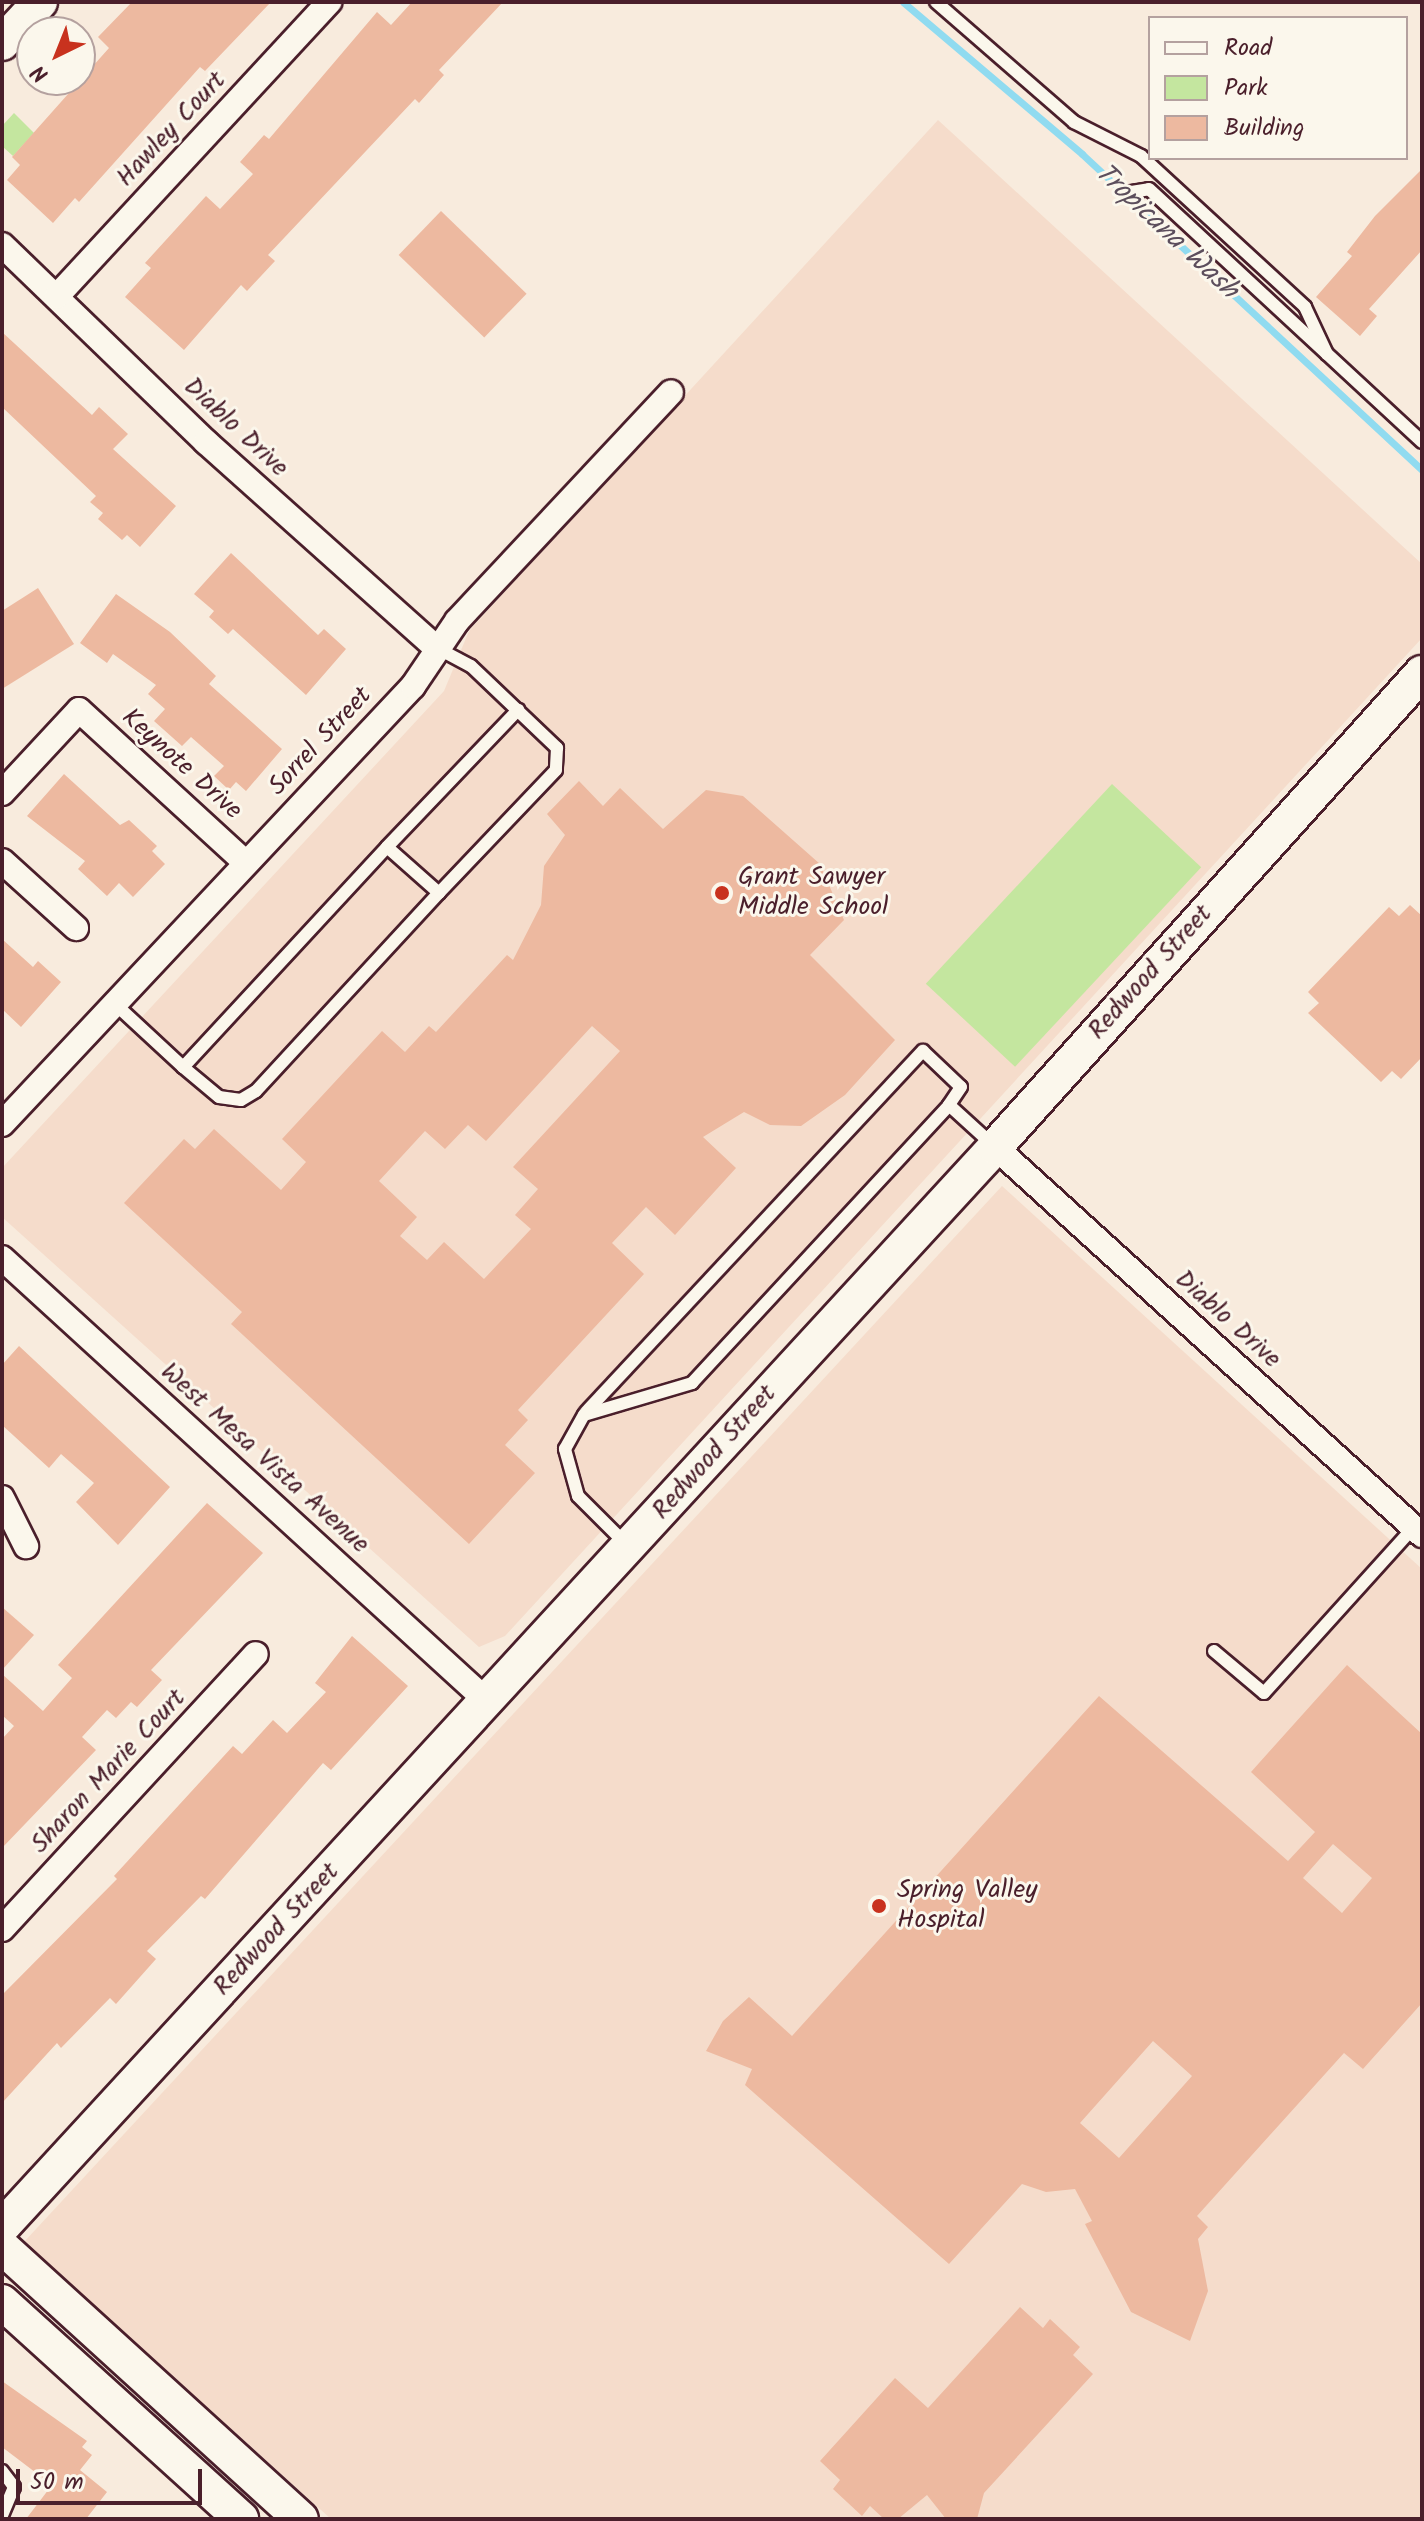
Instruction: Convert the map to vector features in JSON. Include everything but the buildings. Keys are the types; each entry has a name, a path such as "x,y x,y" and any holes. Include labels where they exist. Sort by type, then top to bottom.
{"street":[{"path":"2,43 40,2"},
{"name":"Hawley Court","path":"57,296 329,2"},
{"name":"Diablo Drive","path":"2,245 206,442 436,648"},
{"name":"Sorrel Street","path":"2,1124 413,686 436,648 671,392"},
{"name":"Redwood Street","path":"2,2227 488,1702 1422,673"},
{"name":"Keynote Drive","path":"2,793 79,710 245,862"},
{"path":"2,861 76,928"},
{"name":"Diablo Drive","path":"995,1147 1418,1531"},
{"name":"West Mesa Vista Avenue","path":"2,1258 488,1702"},
{"path":"2,1498 26,1546"},
{"name":"Sharon Marie Court","path":"2,1929 256,1654"},
{"path":"2,2247 301,2519"},
{"path":"2,2302 241,2519"}],"lane":[{"path":"936,2 1074,122 1141,156 1305,307 1327,354"},
{"path":"1125,193 1149,189 1422,442"},
{"path":"114,1003 183,1067 225,1100 250,1096 556,770 557,748 471,666 436,648"},
{"path":"183,1067 518,710"},
{"path":"387,847 439,893"},
{"path":"584,1415 692,1383 949,1105 961,1087 923,1051 584,1415 565,1449 578,1496 629,1547"},
{"path":"949,1105 995,1147"},
{"path":"1214,1651 1264,1693 1418,1531"},
{"path":"2,2471 14,2487 2,2515"}],"shaded area":[{"name":"Grant Sawyer Middle School","path":"938,120 1422,564 1422,638 505,1636 479,1647 2,1217 2,1168 444,691 469,631"},
{"name":"Spring Valley Hospital","path":"1002,1186 1422,1569 1422,2519 331,2519 24,2242"}],"green space":[{"path":"14,113 34,133 13,156 2,146 2,126"},
{"path":"1112,784 1201,867 1015,1067 926,984"}],"waterway":[{"name":"Tropicana Wash","path":"903,2 1082,154 1422,470"}],"place":[{"name":"Grant Sawyer Middle School","path":"722,893"},
{"name":"Spring Valley Hospital","path":"879,1906"}]}
